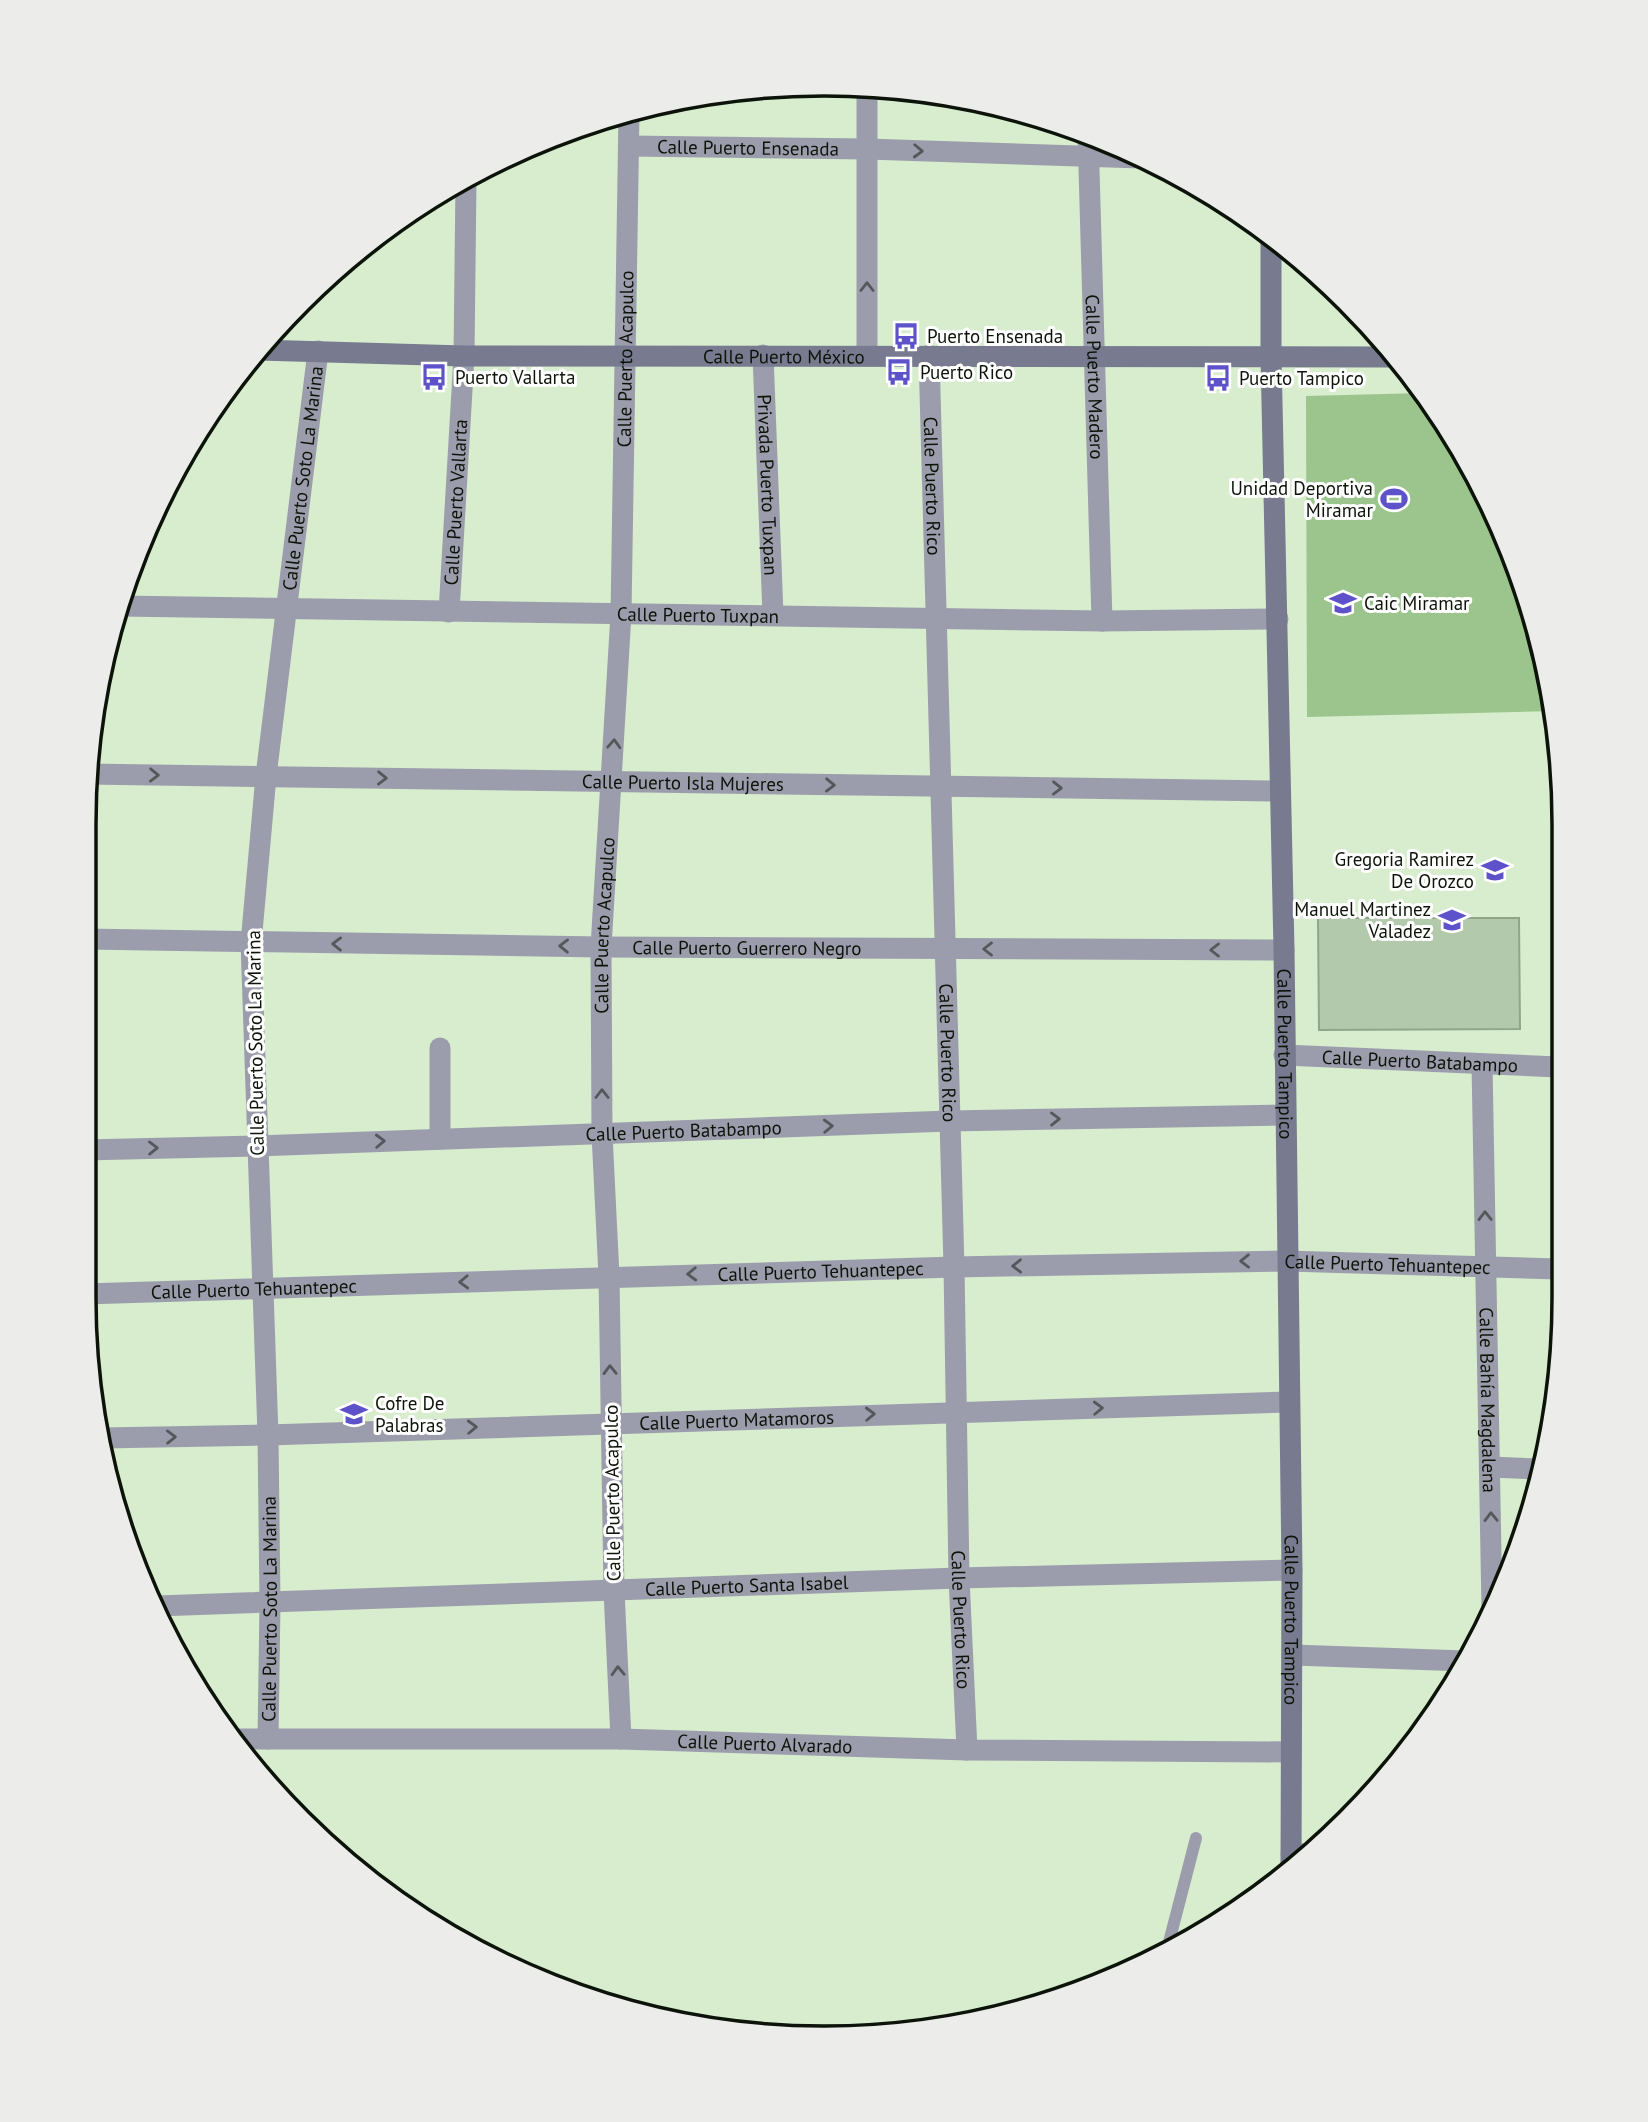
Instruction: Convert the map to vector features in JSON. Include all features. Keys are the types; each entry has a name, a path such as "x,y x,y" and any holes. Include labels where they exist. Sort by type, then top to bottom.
{"street":[{"name":"Calle Puerto Ensenada","path":"867,98 867,355"},
{"name":"Calle Puerto Acapulco","path":"621,1739 614,1591 601,947 621,614 629,123"},
{"name":"Calle Puerto Ensenada","path":"629,146 867,149 1115,158"},
{"name":"Calle Puerto Madero","path":"1088,147 1102,621"},
{"name":"Calle Puerto Vallarta","path":"449,612 464,356 466,191"},
{"name":"Calle Puerto Tampico","path":"1271,250 1284,950 1284,1115 1293,1655 1291,1752 1297,1851"},
{"name":"Calle Puerto México","path":"272,350 464,356 1382,357"},
{"name":"Calle Puerto Soto La Marina","path":"268,1739 268,1435 251,943 266,776 318,351"},
{"name":"Privada Puerto Tuxpan","path":"763,355 773,615"},
{"name":"Calle Puerto Rico","path":"929,355 954,1267 959,1578 967,1750"},
{"name":"Calle Puerto Tuxpan","path":"130,606 1102,621 1278,618"},
{"name":"Calle Puerto Isla Mujeres","path":"98,774 1280,790"},
{"name":"Calle Puerto Guerrero Negro","path":"96,939 601,947 1284,950"},
{"path":"440,1048 440,1139"},
{"name":"Calle Puerto Batabampo","path":"1284,1055 1552,1067"},
{"name":"Calle Bahía Magdalena","path":"1482,1063 1492,1586"},
{"name":"Calle Puerto Batabampo","path":"96,1150 949,1121 1284,1115"},
{"name":"Calle Puerto Tehuantepec","path":"96,1294 608,1276 1286,1261 1552,1269"},
{"name":"Calle Puerto Matamoros","path":"110,1438 1288,1402"},
{"path":"1490,1467 1531,1469"},
{"name":"Calle Puerto Santa Isabel","path":"165,1606 959,1578 1292,1570"},
{"path":"1293,1655 1455,1661"},
{"name":"Calle Puerto Alvarado","path":"246,1739 621,1739 967,1750 1291,1752"}],"lane":[{"path":"1170,1938 1196,1838"}],"green space":[{"name":"Unidad Deportiva Miramar","path":"1410,393 1454,460 1477,502 1496,546 1527,636 1543,711 1307,717 1306,396"}],"building":[{"path":"1318,918 1519,918 1520,1029 1319,1030"}],"place":[{"name":"Puerto Ensenada","path":"906,336"},
{"name":"Puerto Rico","path":"899,372"},
{"name":"Puerto Vallarta","path":"434,377"},
{"name":"Puerto Tampico","path":"1218,378"},
{"name":"Unidad Deportiva Miramar","path":"1394,499"},
{"name":"Caic Miramar","path":"1343,603"},
{"name":"Gregoria Ramirez De Orozco","path":"1495,870"},
{"name":"Manuel Martinez Valadez","path":"1452,920"},
{"name":"Cofre De Palabras","path":"354,1414"}]}
